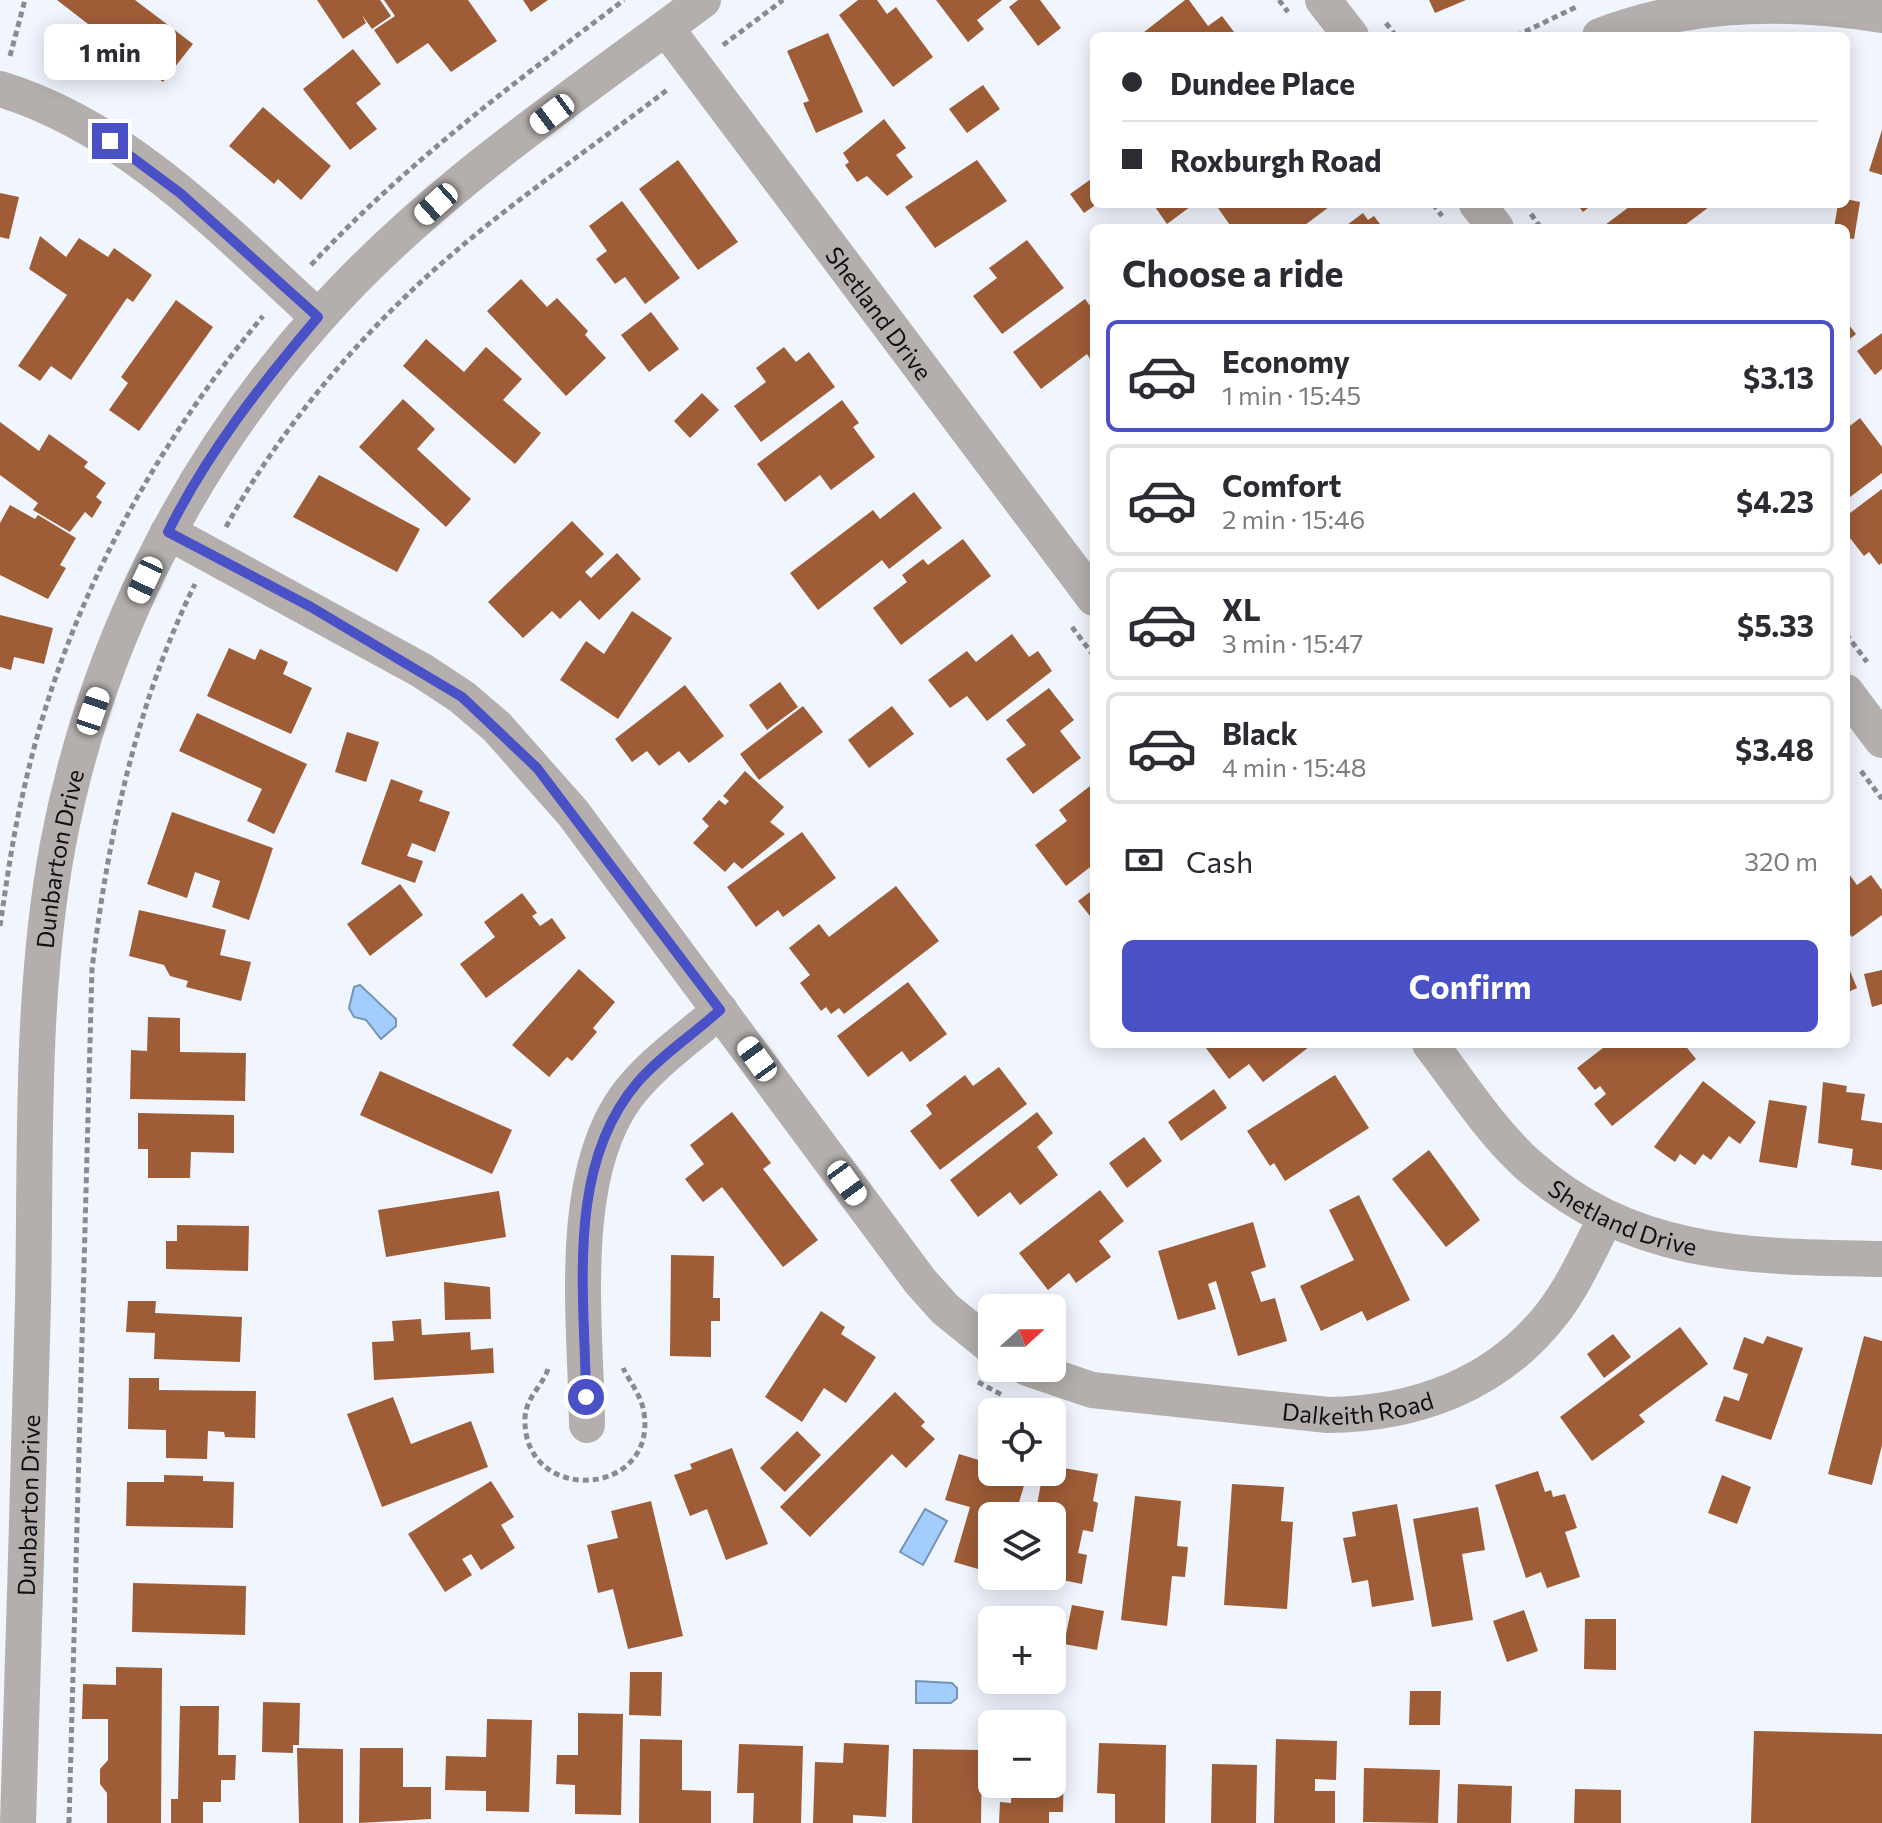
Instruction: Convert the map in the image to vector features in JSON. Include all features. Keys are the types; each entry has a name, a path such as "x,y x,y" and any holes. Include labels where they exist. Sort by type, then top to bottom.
{"street":[{"name":"Dunbarton Drive","path":"18,1823 16,1372 41,1000 58,844 106,673 168,532 211,457 249,402 318,317 372,261 436,204 703,0"},
{"path":"1323,0 1348,32"},
{"path":"1593,20 1754,4 1841,3 1882,15"},
{"name":"Shetland Drive","path":"666,28 1090,593"},
{"path":"5,72 145,166 318,317"},
{"path":"1480,208 1493,224"},
{"path":"168,532 311,607 462,697 537,768 920,1281 945,1309 978,1336"},
{"path":"1850,697 1882,740"},
{"path":"587,1425 586,1217 600,1148 611,1121 639,1081 720,1010"},
{"name":"Shetland Drive","path":"1433,1048 1493,1127 1525,1162 1561,1191 1633,1231 1700,1248 1793,1257 1882,1259"},
{"name":"Dalkeith Road","path":"1066,1381 1092,1390 1328,1415 1378,1413 1423,1403 1477,1378 1529,1340 1570,1286 1606,1218"}],"path":[{"path":"5,72 25,0"},
{"path":"311,265 361,212 436,143 624,0"},
{"path":"721,46 783,0"},
{"path":"1535,32 1593,20"},
{"path":"228,523 297,423 344,365 422,281 666,90"},
{"path":"252,306 263,316"},
{"path":"69,1823 92,969 101,893 138,733 193,587 206,594"},
{"path":"1855,763 1882,799"}],"water":[{"path":"360,985 396,1019 396,1026 381,1039 366,1020 354,1017 349,1008 354,987"},
{"path":"925,1509 947,1521 923,1565 900,1552"},
{"path":"916,1681 952,1683 957,1688 957,1698 951,1703 916,1703"}],"building":[{"path":"57,0 135,0 193,44 163,82"},
{"path":"317,0 380,0 391,16 372,29 362,15 366,23 343,39"},
{"path":"384,0 468,0 497,41 451,72 428,43 397,64 374,30 395,16"},
{"path":"523,0 548,0 531,12"},
{"path":"858,0 877,0 887,14 896,7 933,57 893,87 839,15"},
{"path":"936,0 1002,0 977,20 984,29 968,42"},
{"path":"1018,0 1040,0 1061,28 1038,46 1009,7"},
{"path":"1189,0 1208,26 1222,16 1234,32 1144,32"},
{"path":"1429,0 1466,0 1435,13"},
{"path":"828,33 863,112 816,133 803,103 809,101 787,51"},
{"path":"353,49 381,84 356,103 377,129 350,150 303,89"},
{"path":"983,85 1000,109 967,133 949,109"},
{"path":"263,107 331,166 301,200 278,179 274,184 229,146"},
{"path":"884,119 906,148 896,155 913,177 887,196 867,176 857,182 845,165 849,162 843,153"},
{"path":"1882,130 1882,175 1869,171"},
{"path":"678,160 738,242 698,270 639,189"},
{"path":"977,160 1007,201 935,248 905,207"},
{"path":"1090,180 1091,208 1084,213 1070,194"},
{"path":"0,193 19,197 9,239 0,237"},
{"path":"1850,200 1860,202 1854,239 1850,238 1850,224 1835,224 1837,208 1850,208"},
{"path":"622,201 680,278 645,304 625,277 615,284 596,259 607,251 589,226"},
{"path":"1156,208 1189,208 1167,224"},
{"path":"1218,208 1328,208 1306,224 1229,224"},
{"path":"1628,208 1708,208 1686,224 1606,224"},
{"path":"1363,213 1368,220 1374,216 1380,224 1348,224"},
{"path":"40,236 66,257 79,238 108,257 114,248 152,275 133,302 127,298 71,380 51,366 40,381 18,366 67,295 29,269"},
{"path":"1027,240 1064,288 1002,334 973,296 997,278 989,268"},
{"path":"521,279 547,307 557,298 588,331 585,335 606,358 566,396 487,311"},
{"path":"1085,299 1090,306 1090,359 1087,354 1041,389 1013,352"},
{"path":"176,300 213,327 139,431 109,410 128,383 121,377"},
{"path":"651,312 679,349 649,372 621,335"},
{"path":"1882,333 1882,369 1875,375 1857,351"},
{"path":"426,339 464,372 486,347 522,379 503,400 541,433 515,464 403,366"},
{"path":"784,347 796,362 809,352 835,387 761,442 734,406 766,382 756,368"},
{"path":"702,393 719,410 690,438 674,421"},
{"path":"403,399 435,429 417,449 471,499 446,527 359,447"},
{"path":"842,400 859,423 853,427 875,457 831,490 820,475 785,502 757,464"},
{"path":"1860,418 1882,447 1882,473 1850,497 1850,426"},
{"path":"0,422 39,451 49,434 88,462 84,467 106,483 96,497 102,502 92,518 85,512 70,532 33,510 38,503 0,475"},
{"path":"319,475 420,529 397,572 293,517"},
{"path":"1882,489 1882,563 1879,565 1869,552 1864,556 1850,538 1850,513"},
{"path":"914,492 942,528 889,569 882,560 818,610 790,573 873,510 880,519"},
{"path":"10,505 35,519 38,515 76,538 60,565 66,568 48,599 0,575 0,523"},
{"path":"572,521 604,554 585,572 591,578 617,553 641,579 599,620 580,600 560,619 552,611 523,638 488,602"},
{"path":"963,539 991,576 901,645 873,608 907,582 902,575 923,559 928,565"},
{"path":"632,611 672,638 618,719 560,680 586,641 604,654"},
{"path":"0,615 53,628 44,664 14,657 11,670 0,667"},
{"path":"1012,634 1029,657 1038,651 1052,671 987,721 967,696 950,708 928,680 967,651 976,662"},
{"path":"229,648 255,660 260,649 288,662 283,674 312,688 291,734 207,696"},
{"path":"780,682 798,707 767,730 749,705"},
{"path":"685,685 724,736 689,763 679,751 659,766 647,751 632,762 615,739"},
{"path":"1049,688 1074,720 1060,731 1081,758 1033,794 1006,759 1026,745 1006,720"},
{"path":"803,706 823,732 759,780 740,754"},
{"path":"892,706 914,734 869,768 848,740"},
{"path":"197,713 307,764 274,834 247,821 262,789 179,751"},
{"path":"347,732 379,742 366,782 335,772"},
{"path":"745,771 784,807 770,822 785,834 742,869 734,862 725,872 693,843 709,826 702,819 719,800 725,805 729,801 723,796"},
{"path":"391,779 423,791 419,801 450,812 435,852 412,843 407,856 423,861 415,883 361,864"},
{"path":"1090,786 1090,867 1066,886 1035,845 1067,821 1059,810"},
{"path":"172,812 273,848 249,920 212,907 220,881 195,872 187,898 147,884"},
{"path":"802,832 836,878 783,917 778,910 756,927 727,887"},
{"path":"1850,875 1857,885 1871,875 1882,890 1882,915 1852,937"},
{"path":"400,884 423,915 370,956 347,924"},
{"path":"896,886 939,941 844,1014 839,1008 831,1014 826,1007 821,1011 800,983 810,975 789,948 819,924 829,937"},
{"path":"1090,892 1090,916 1078,901"},
{"path":"522,893 537,913 532,916 540,926 552,918 566,938 486,998 460,964 495,937 484,922"},
{"path":"139,910 226,930 220,955 251,962 241,1001 186,987 188,981 170,976 164,965 129,956"},
{"path":"579,969 615,1002 593,1028 597,1032 572,1061 567,1057 549,1077 512,1045"},
{"path":"1882,970 1882,1004 1872,1007 1864,974"},
{"path":"1850,971 1857,988 1850,991"},
{"path":"908,982 947,1034 910,1062 902,1051 868,1077 837,1036"},
{"path":"148,1017 180,1018 180,1052 246,1053 245,1101 130,1099 131,1050 147,1051"},
{"path":"1206,1048 1308,1048 1263,1082 1249,1064 1229,1079"},
{"path":"1603,1048 1687,1048 1696,1059 1612,1126 1594,1104 1606,1094 1600,1086 1595,1090 1577,1068"},
{"path":"999,1067 1027,1104 940,1170 910,1131 932,1114 926,1105 965,1075 973,1086"},
{"path":"380,1071 512,1130 492,1174 360,1115"},
{"path":"1335,1075 1369,1128 1285,1181 1274,1163 1270,1166 1247,1131"},
{"path":"1703,1081 1756,1122 1740,1144 1729,1136 1711,1160 1703,1154 1695,1165 1680,1154 1675,1162 1654,1147"},
{"path":"1823,1082 1847,1086 1846,1092 1865,1094 1861,1120 1882,1123 1882,1170 1851,1165 1853,1149 1818,1143"},
{"path":"1214,1089 1227,1108 1181,1141 1168,1122"},
{"path":"1769,1100 1807,1106 1797,1168 1759,1162"},
{"path":"732,1112 771,1163 763,1169 818,1240 783,1267 722,1187 703,1202 685,1179 704,1164 690,1145"},
{"path":"1037,1112 1053,1133 1037,1147 1058,1175 1020,1205 1010,1192 978,1217 950,1180"},
{"path":"138,1113 234,1115 234,1153 191,1152 190,1178 148,1178 148,1149 138,1149"},
{"path":"1144,1137 1162,1161 1127,1188 1109,1163"},
{"path":"1429,1150 1480,1220 1446,1247 1392,1179"},
{"path":"1100,1190 1124,1221 1099,1241 1111,1257 1076,1283 1069,1273 1048,1290 1019,1253"},
{"path":"499,1191 506,1237 386,1257 378,1210"},
{"path":"1359,1195 1410,1300 1367,1321 1362,1311 1321,1331 1300,1286 1354,1260 1329,1210"},
{"path":"1253,1222 1266,1267 1251,1272 1261,1302 1275,1298 1287,1341 1238,1356 1216,1281 1208,1284 1216,1309 1178,1320 1158,1251"},
{"path":"177,1225 249,1226 248,1271 166,1269 166,1241 177,1241"},
{"path":"671,1255 714,1256 713,1298 720,1298 720,1321 711,1321 711,1357 670,1356"},
{"path":"444,1282 490,1287 491,1319 445,1320"},
{"path":"128,1301 156,1301 155,1313 242,1317 240,1362 154,1359 155,1333 126,1332"},
{"path":"821,1311 845,1327 841,1334 876,1357 846,1403 824,1388 802,1422 765,1397"},
{"path":"421,1319 422,1335 470,1332 471,1350 493,1348 494,1373 374,1380 372,1342 394,1341 392,1321"},
{"path":"1680,1327 1708,1364 1639,1415 1645,1422 1592,1461 1560,1417"},
{"path":"1613,1334 1631,1357 1604,1378 1587,1354"},
{"path":"1767,1336 1803,1348 1771,1440 1715,1421 1724,1396 1739,1401 1748,1374 1733,1369 1744,1337 1763,1344"},
{"path":"1864,1336 1882,1341 1882,1445 1872,1485 1828,1474"},
{"path":"129,1378 159,1378 159,1390 256,1391 255,1438 225,1437 224,1432 208,1431 207,1459 166,1458 166,1430 128,1429"},
{"path":"895,1392 925,1422 921,1426 935,1439 906,1468 892,1454 810,1537 780,1507"},
{"path":"393,1397 411,1444 471,1421 488,1467 382,1507 347,1414"},
{"path":"797,1431 821,1455 785,1492 760,1468"},
{"path":"732,1448 768,1544 726,1560 707,1509 690,1516 674,1475 692,1469 690,1464"},
{"path":"959,1454 978,1460 978,1486 1024,1486 1019,1502 978,1502 978,1569 954,1562 970,1507 945,1500"},
{"path":"1066,1468 1098,1474 1093,1501 1098,1503 1093,1532 1083,1530 1078,1553 1087,1555 1082,1584 1066,1581 1066,1502 1038,1502 1040,1486 1066,1486"},
{"path":"1538,1471 1545,1492 1551,1490 1553,1497 1565,1494 1577,1528 1565,1532 1580,1577 1547,1588 1541,1572 1526,1578 1495,1485"},
{"path":"164,1475 203,1476 203,1481 234,1482 233,1528 126,1526 127,1482 164,1482"},
{"path":"1722,1475 1751,1487 1737,1524 1708,1513"},
{"path":"491,1481 514,1517 501,1525 515,1548 481,1570 471,1554 462,1559 472,1575 445,1592 408,1534"},
{"path":"1232,1484 1284,1487 1281,1521 1293,1522 1287,1609 1224,1605"},
{"path":"1135,1496 1181,1501 1177,1546 1188,1547 1185,1577 1172,1576 1167,1626 1121,1620"},
{"path":"651,1501 683,1636 628,1649 613,1589 598,1593 587,1545 618,1538 611,1511"},
{"path":"1397,1504 1414,1600 1372,1607 1368,1580 1352,1583 1343,1538 1356,1536 1352,1512"},
{"path":"1478,1507 1485,1550 1462,1554 1473,1620 1432,1627 1413,1519"},
{"path":"133,1583 246,1586 245,1635 132,1632"},
{"path":"1072,1605 1104,1611 1097,1650 1066,1644"},
{"path":"1524,1610 1538,1651 1507,1662 1493,1621"},
{"path":"1585,1619 1616,1619 1616,1670 1584,1669"},
{"path":"116,1667 162,1668 161,1823 107,1823 107,1793 100,1784 100,1769 108,1760 108,1719 82,1719 83,1684 116,1685"},
{"path":"630,1672 662,1672 661,1716 629,1715"},
{"path":"1410,1691 1441,1691 1440,1725 1409,1725"},
{"path":"263,1702 300,1703 299,1745 293,1745 293,1753 262,1752"},
{"path":"180,1706 219,1706 218,1755 236,1755 235,1780 221,1780 221,1802 203,1802 203,1823 171,1823 171,1799 178,1799"},
{"path":"578,1713 623,1714 621,1815 575,1814 575,1785 556,1784 557,1755 578,1755"},
{"path":"487,1719 532,1720 529,1812 486,1811 486,1791 445,1790 446,1756 486,1757"},
{"path":"1754,1731 1882,1734 1882,1823 1751,1823"},
{"path":"640,1739 682,1740 682,1790 711,1791 711,1823 639,1823"},
{"path":"1276,1739 1337,1741 1336,1780 1315,1779 1315,1791 1335,1791 1335,1823 1274,1823"},
{"path":"844,1743 889,1745 886,1817 853,1815 853,1823 813,1823 815,1762 843,1763"},
{"path":"1099,1743 1166,1745 1165,1823 1115,1823 1115,1794 1097,1793"},
{"path":"739,1744 803,1746 801,1823 753,1823 754,1793 737,1793"},
{"path":"297,1748 343,1749 343,1823 299,1823"},
{"path":"360,1748 403,1748 403,1787 431,1787 431,1819 359,1823"},
{"path":"913,1749 978,1750 981,1823 912,1823"},
{"path":"1212,1764 1257,1765 1256,1823 1211,1823"},
{"path":"1364,1768 1440,1770 1438,1823 1363,1822"},
{"path":"1458,1784 1512,1786 1511,1823 1457,1823"},
{"path":"1575,1789 1621,1790 1621,1823 1574,1823"},
{"path":"1011,1798 1063,1798 1063,1812 1049,1812 1049,1823 999,1823 1000,1802 1011,1803"}],"route":[{"path":"110,141 180,193 318,317 249,402 211,457 168,532 311,607 421,670 462,697 497,727 537,768 573,813 720,1010 639,1081 611,1121 600,1148 591,1180 586,1217 586,1397"}]}
